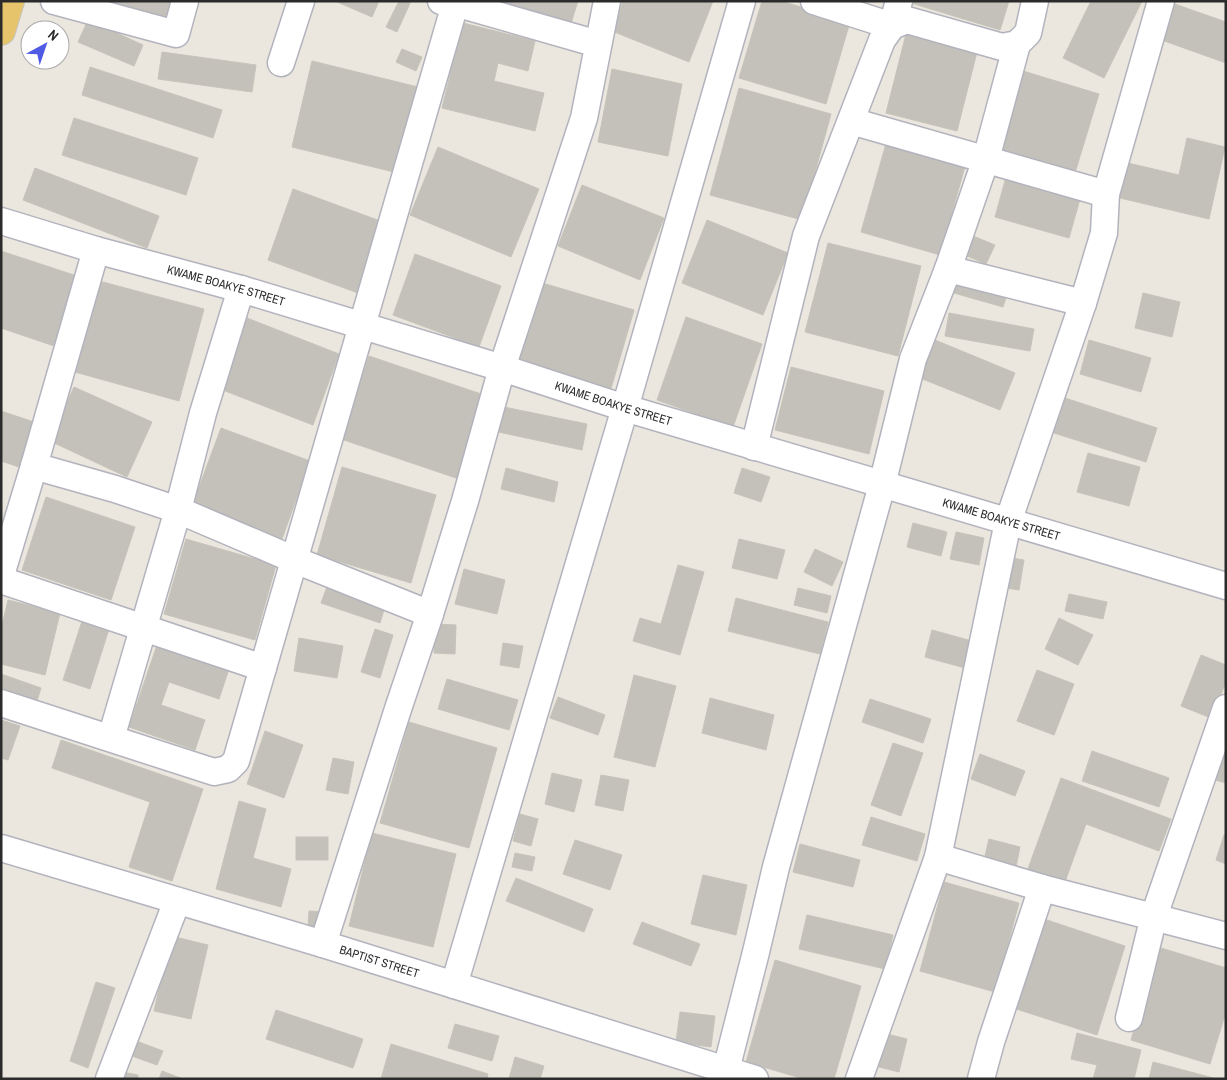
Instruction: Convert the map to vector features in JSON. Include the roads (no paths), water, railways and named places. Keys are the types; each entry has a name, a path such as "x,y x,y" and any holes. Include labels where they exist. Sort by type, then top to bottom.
{"highway":[{"path":"1,31 10,1"}],"street":[{"path":"54,1 176,34 185,1"},
{"path":"281,63 301,1"},
{"path":"323,944 430,614 465,501 502,368 584,118 607,1"},
{"path":"454,984 625,408 742,1"},
{"path":"814,1 892,26 907,20 1002,47 1017,44"},
{"path":"754,446 806,236 882,40 892,26 899,1"},
{"path":"716,1072 776,867 882,485 913,359 948,268 986,159 1017,44 1028,32 1035,1"},
{"path":"859,1079 938,857 1008,522 1083,303 1104,233 1106,194 1161,1"},
{"path":"1,703 214,772 228,769 236,761 326,448 363,327 451,2 598,44"},
{"path":"851,121 1106,194"},
{"name":"KWAME BOAKYE STREET","path":"1,221 96,250 241,289 502,368 625,408 1226,586"},
{"path":"1,575 96,250"},
{"path":"948,268 1083,303"},
{"path":"111,738 178,510 203,413 241,289"},
{"path":"34,466 115,489 178,510 295,560 430,614"},
{"path":"1,580 263,668"},
{"path":"1129,1018 1154,916 1226,708"},
{"name":"BAPTIST STREET","path":"1,848 454,984 716,1072 755,1079"},
{"path":"938,857 1042,888 1226,936"},
{"path":"981,1079 991,1042 1042,888"},
{"path":"109,1079 177,901"}]}
